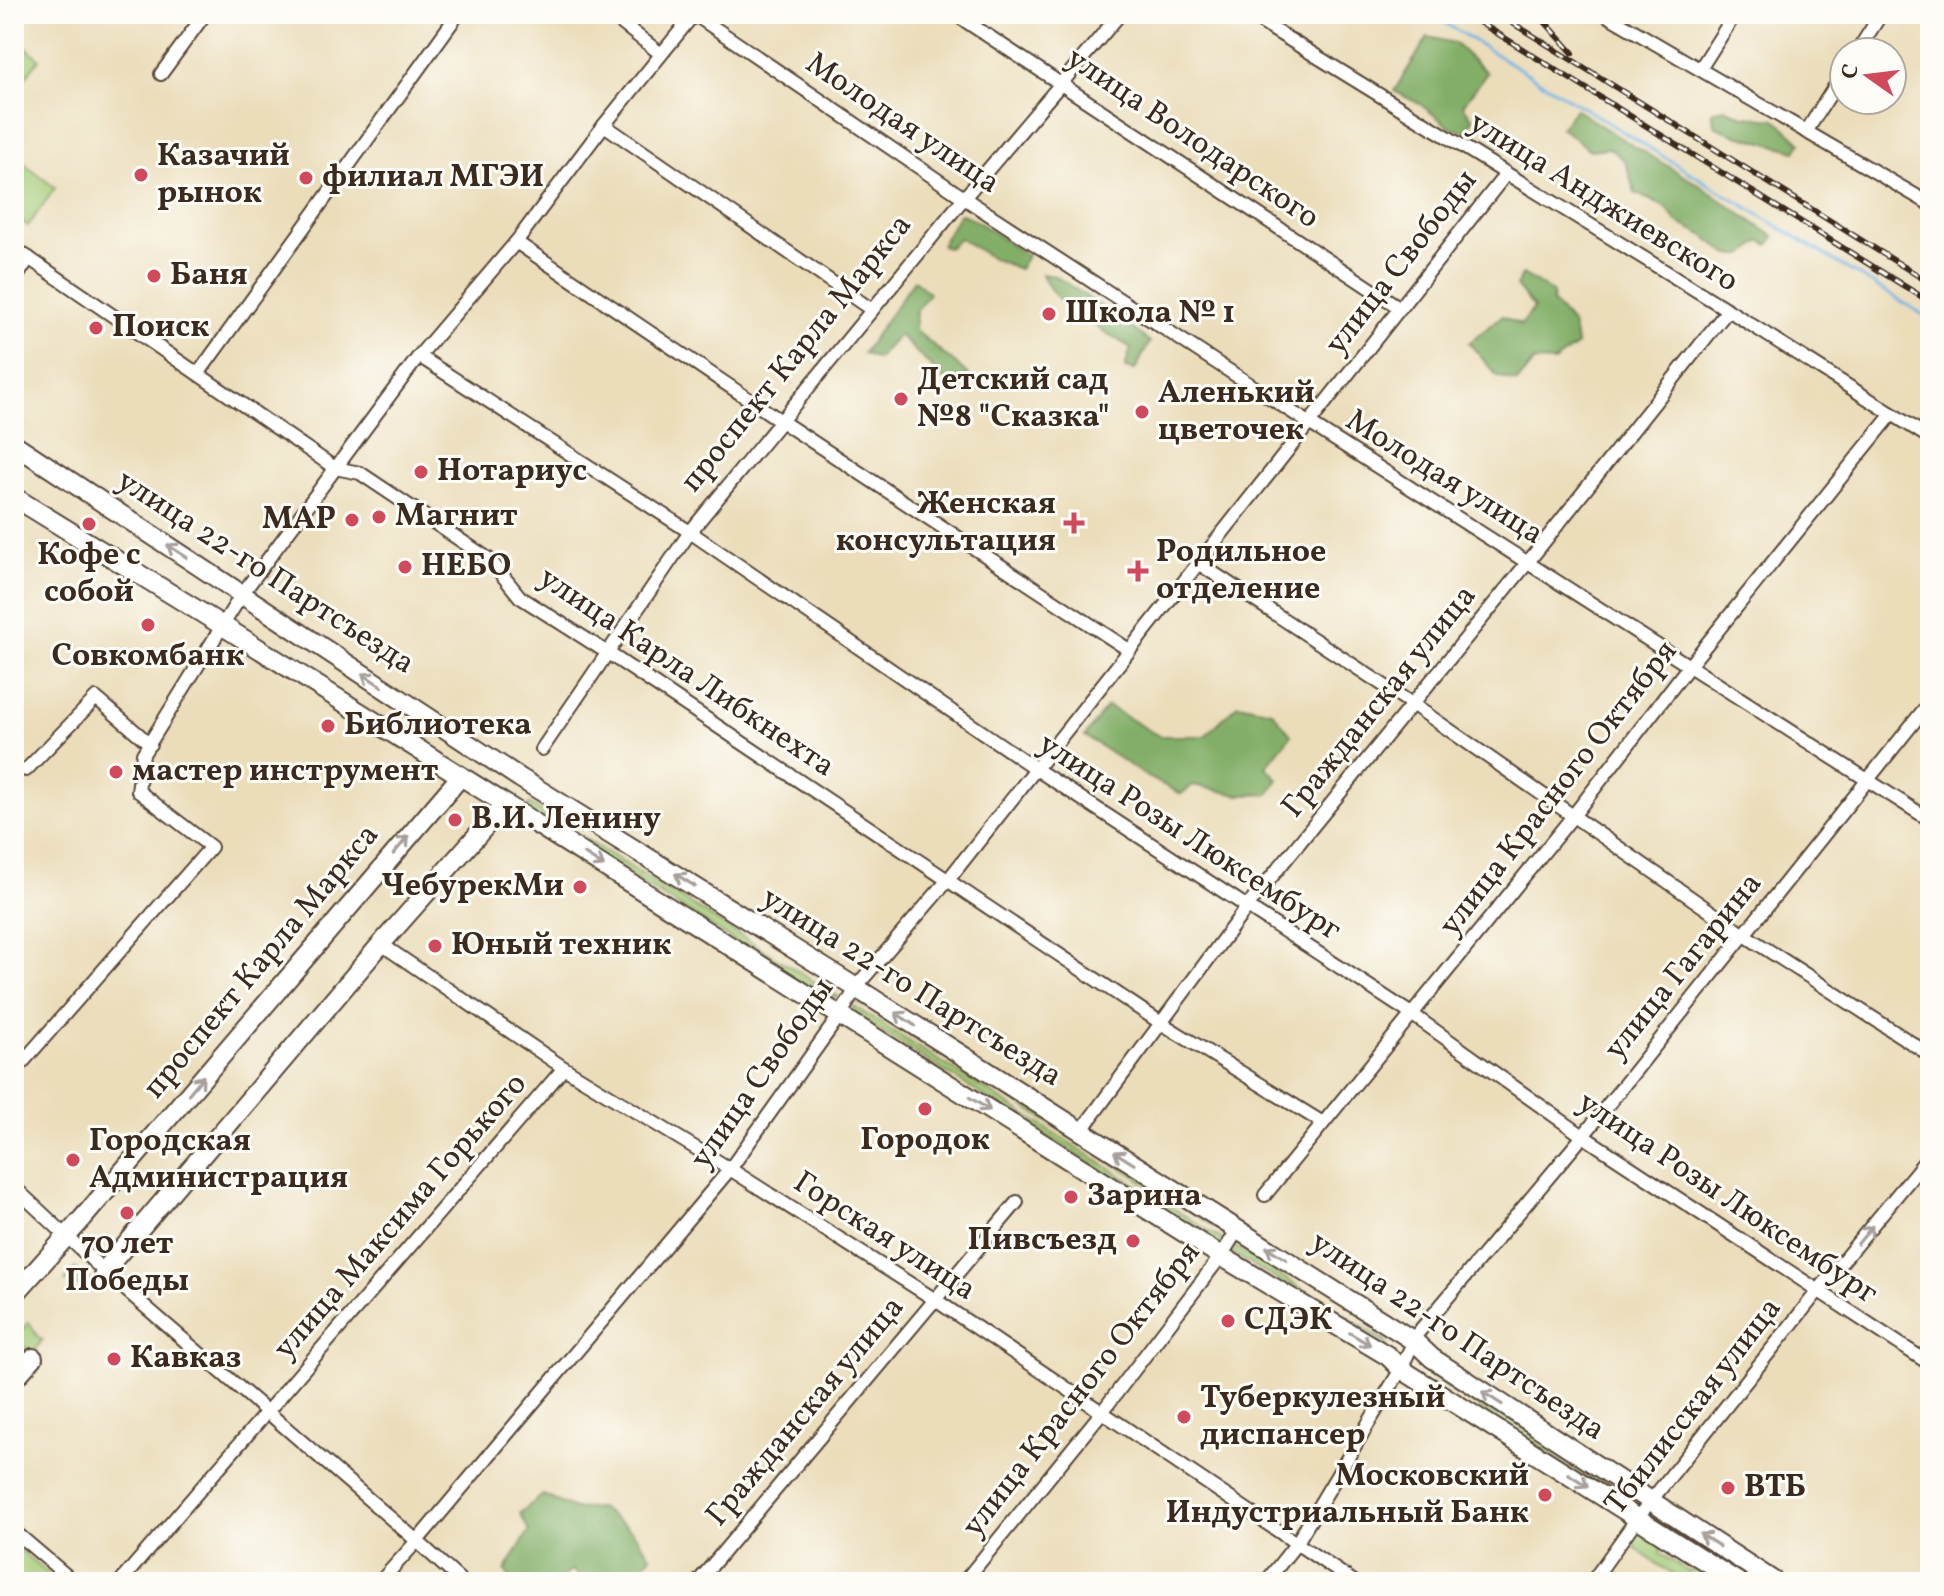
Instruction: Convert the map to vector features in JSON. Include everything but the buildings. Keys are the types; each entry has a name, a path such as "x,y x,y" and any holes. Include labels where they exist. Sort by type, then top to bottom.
{"main road":[{"name":"улица 22-го Партсъезда","path":"14,444 520,778 1414,1341 1432,1358 1775,1582"},
{"name":"улица 22-го Партсъезда","path":"14,497 1221,1256 1388,1356 1401,1369 1738,1582"},
{"name":"проспект Карла Маркса","path":"14,1295 461,776"},
{"path":"104,1271 381,944 505,804"},
{"path":"14,1379 33,1358"}],"street":[{"path":"161,74 205,14"},
{"path":"198,374 458,14"},
{"path":"610,14 661,54"},
{"path":"14,1072 211,847 138,791 143,754 242,594 419,356 516,242 604,125 694,14"},
{"name":"Молодая улица","path":"694,14 964,198 1309,423 1930,820"},
{"name":"улица Володарского","path":"955,14 1400,308"},
{"name":"проспект Карла Маркса","path":"542,749 690,532 964,198 1120,14"},
{"name":"улица Анджиевского","path":"1248,14 1930,438"},
{"path":"1605,14 1806,132 1928,198"},
{"path":"1700,69 1735,14"},
{"path":"1867,36 1881,14"},
{"path":"1806,132 1828,97"},
{"path":"604,125 872,310"},
{"name":"улица Свободы","path":"380,1582 730,1169 857,988 948,880 1506,174"},
{"path":"516,242 1129,650"},
{"name":"улица Карла Либкнехта","path":"14,248 335,468 360,473 490,560 520,597 1161,1023 1323,1123"},
{"path":"14,281 29,258"},
{"name":"Гражданская улица","path":"1081,1131 1247,907 1728,310"},
{"name":"улица Розы Люксембург","path":"419,356 690,532 1036,769 1413,1015 1583,1136 1930,1364"},
{"name":"улица Красного Октября","path":"1265,1195 1573,816 1892,414"},
{"path":"1198,563 1412,704 1743,934 1930,1055"},
{"path":"26,770 96,698 150,744"},
{"name":"улица Гагарина","path":"1266,1582 1296,1544 1401,1369 1417,1334 1583,1136 1930,702"},
{"name":"Горская улица","path":"381,944 564,1068 934,1299 1354,1582"},
{"name":"улица Максима Горького","path":"120,1582 564,1068"},
{"name":"Тбилисская улица","path":"1592,1582 1638,1517 1930,1155"},
{"path":"14,1187 104,1271 462,1582"},
{"name":"Гражданская улица","path":"698,1582 1017,1202"},
{"name":"улица Красного Октября","path":"964,1582 1102,1412 1221,1256 1238,1229"},
{"path":"14,1531 74,1582"}],"green space":[{"path":"1428,37 1454,43 1487,73 1463,105 1473,119 1467,132 1451,128 1420,104 1394,91"},
{"path":"21,42 39,59 20,85 14,80 14,43"},
{"path":"1724,108 1744,116 1775,119 1801,143 1796,151 1716,127 1712,112"},
{"path":"1575,109 1701,186 1774,237 1769,245 1761,241 1743,255 1729,255 1703,235 1677,222 1665,207 1635,193 1625,161 1609,148 1590,150 1561,128"},
{"path":"20,160 55,188 28,226 14,216 14,167"},
{"path":"960,213 1027,256 1019,269 992,258 959,238 948,248 941,245"},
{"path":"1042,274 1055,276 1150,342 1135,370 1125,368 1131,348 1068,307 1048,286"},
{"path":"1523,274 1553,293 1552,302 1572,324 1577,345 1554,362 1534,361 1517,382 1497,376 1469,343 1502,316 1521,325 1534,308 1516,286"},
{"path":"914,280 929,293 916,311 915,330 969,375 948,383 899,335 877,359 863,353"},
{"path":"1238,704 1272,711 1291,735 1266,767 1278,779 1269,794 1239,795 1193,785 1181,794 1146,776 1085,736 1107,706 1159,736 1205,736"},
{"path":"529,804 839,997 825,998 526,810"},
{"path":"859,997 1228,1229 1226,1234 856,1001"},
{"path":"853,1006 1223,1240 1221,1245 855,1015"},
{"path":"1230,1244 1384,1340 1388,1346 1227,1250"},
{"path":"75,1268 94,1283 85,1293 79,1286 65,1281"},
{"path":"29,1322 42,1340 33,1353 14,1338"},
{"path":"1428,1367 1626,1493 1626,1496 1622,1499 1617,1497 1425,1373"},
{"path":"543,1495 574,1509 600,1508 632,1531 651,1556 639,1571 612,1571 603,1582 586,1582 572,1570 556,1582 514,1582 505,1571 529,1531 520,1513"},
{"path":"1667,1520 1763,1582 1749,1582 1673,1533 1664,1523"},
{"path":"1637,1533 1652,1533 1662,1540 1660,1553 1688,1572 1701,1567 1724,1582 1684,1582 1628,1541"},
{"path":"14,1545 58,1582 14,1582"}],"waterway":[{"path":"1430,14 1930,319"}],"railway":[{"path":"1466,14 1930,302"},
{"path":"1498,14 1930,283"},
{"path":"1538,14 1573,53"}],"place":[{"name":"Казачий рынок","path":"141,175"},
{"name":"филиал МГЭИ","path":"306,178"},
{"name":"Баня","path":"154,276"},
{"name":"Школа № 1","path":"1049,314"},
{"name":"Поиск","path":"96,328"},
{"name":"Детский сад №8 \"Сказка\"","path":"901,399"},
{"name":"Аленький цветочек","path":"1142,412"},
{"name":"Нотариус","path":"421,472"},
{"name":"Магнит","path":"379,517"},
{"name":"МАР","path":"352,520"},
{"name":"Женская консультация","path":"1074,523"},
{"name":"Кофе с собой","path":"89,524"},
{"name":"НЕБО","path":"405,567"},
{"name":"Родильное отделение","path":"1138,571"},
{"name":"Совкомбанк","path":"148,625"},
{"name":"Библиотека","path":"328,726"},
{"name":"мастер инструмент","path":"116,772"},
{"name":"В.И. Ленину","path":"455,820"},
{"name":"ЧебурекМи","path":"580,887"},
{"name":"Юный техник","path":"435,946"},
{"name":"Городок","path":"925,1109"},
{"name":"Городская Администрация","path":"73,1160"},
{"name":"Зарина","path":"1071,1197"},
{"name":"70 лет Победы","path":"127,1213"},
{"name":"Пивсъезд","path":"1133,1241"},
{"name":"СДЭК","path":"1228,1321"},
{"name":"Кавказ","path":"114,1359"},
{"name":"Туберкулезный диспансер","path":"1184,1417"},
{"name":"ВТБ","path":"1728,1488"},
{"name":"Московский Индустриальный Банк","path":"1545,1495"}]}
